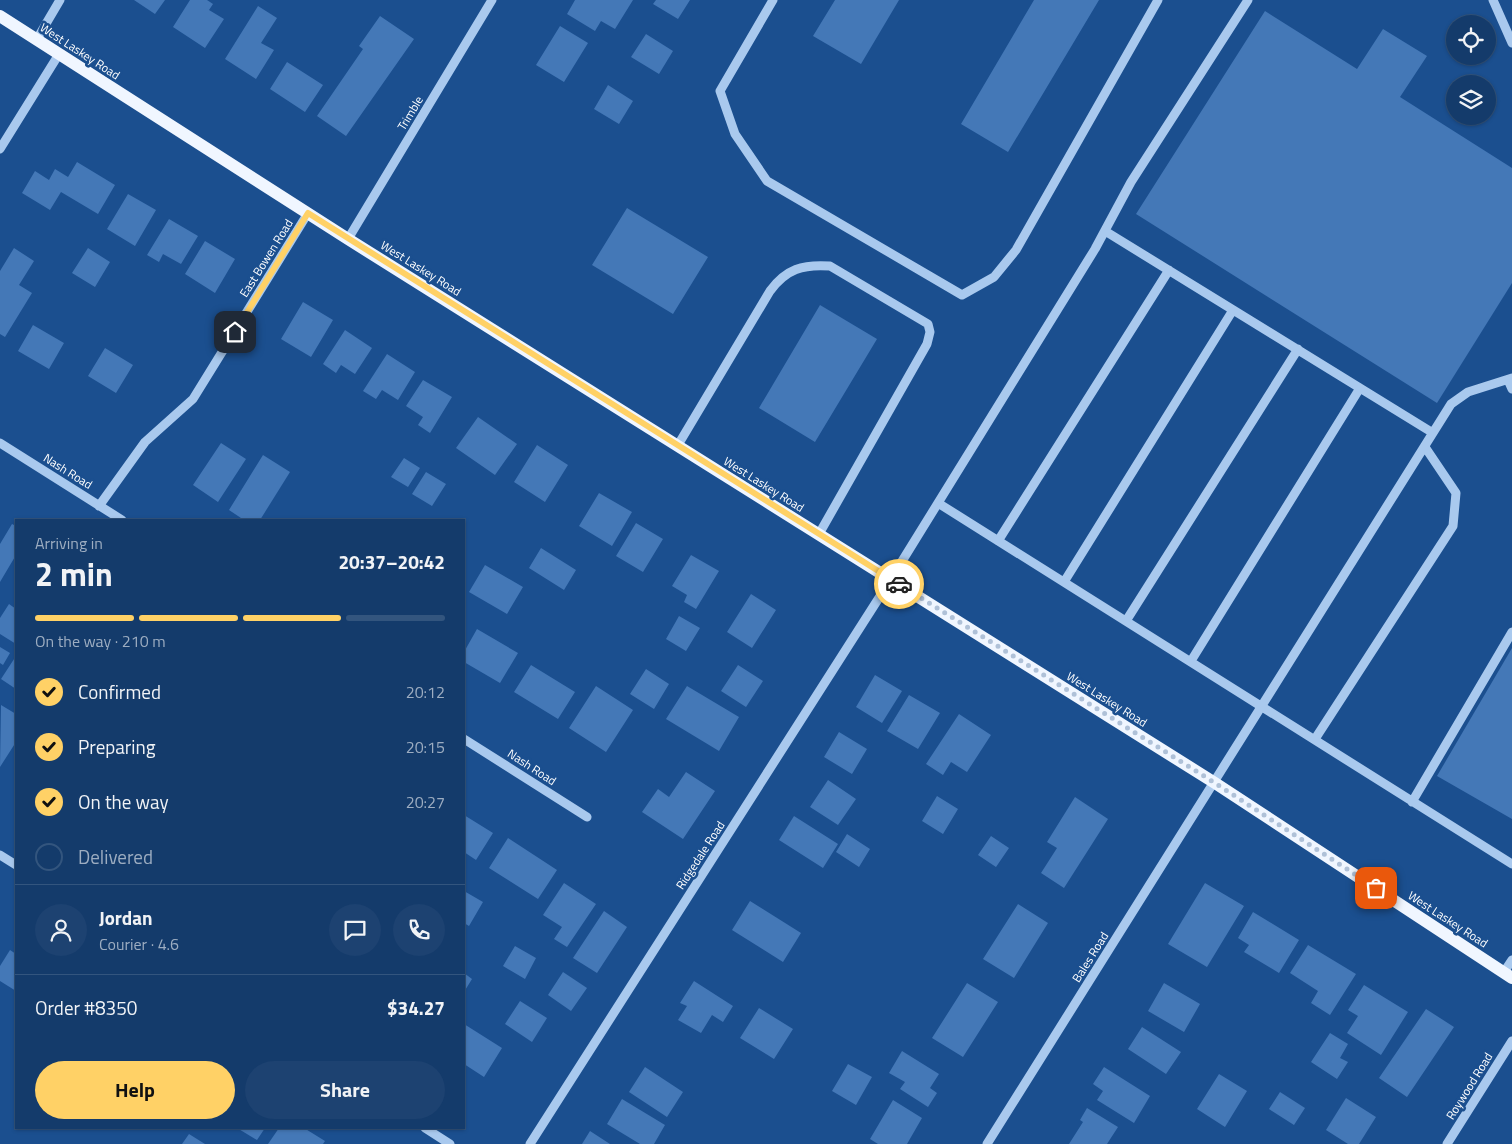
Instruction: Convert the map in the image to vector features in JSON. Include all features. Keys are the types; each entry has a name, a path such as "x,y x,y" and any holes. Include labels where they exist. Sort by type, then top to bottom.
{"main road":[{"name":"West Laskey Road","path":"0,16 348,239 1215,783 1508,975"}],"street":[{"path":"37,39 60,0"},
{"name":"Trimble","path":"348,239 492,0"},
{"path":"773,0 720,91 735,134 767,181 962,295 994,277 1016,250 1158,0"},
{"name":"Ridgedale Road","path":"530,1144 891,579 1105,231 1131,182 1248,0"},
{"path":"1493,0 1512,43"},
{"path":"0,149 59,54"},
{"name":"East Bowen Road","path":"100,506 145,442 194,399 308,213"},
{"path":"1105,231 1433,433"},
{"path":"678,445 770,291 780,277 796,269 815,265 830,266 928,324 930,332 927,344 819,534"},
{"path":"998,541 1169,270"},
{"path":"1064,582 1233,310"},
{"path":"1126,621 1298,349"},
{"path":"1510,379 1512,389"},
{"name":"Bales Road","path":"987,1144 1452,404 1468,392 1510,379"},
{"path":"1191,661 1360,388"},
{"name":"Nash Road","path":"0,443 120,519"},
{"path":"1315,739 1453,526 1456,493 1425,447"},
{"path":"938,503 1512,864"},
{"path":"1412,802 1512,632"},
{"name":"Nash Road","path":"465,740 587,817"},
{"path":"0,855 15,864"},
{"path":"1508,975 1512,960"},
{"name":"Roywood Road","path":"1447,1144 1512,1042"},
{"path":"427,1129 450,1144"}],"building":[{"path":"134,0 165,0 155,14"},
{"path":"190,0 207,0 213,4 209,10 224,19 205,48 173,27"},
{"path":"575,0 633,0 615,29 601,21 595,31 567,14"},
{"path":"656,0 690,0 678,19 653,4"},
{"path":"835,0 899,0 861,64 813,36"},
{"path":"1034,0 1099,0 1008,152 961,124"},
{"path":"258,6 277,18 261,43 274,50 256,79 225,59"},
{"path":"1265,11 1357,69 1383,29 1427,56 1400,97 1512,168 1512,283 1437,403 1136,214"},
{"path":"380,16 414,39 346,136 317,116 363,49 359,46"},
{"path":"560,26 588,43 564,82 536,65"},
{"path":"646,34 673,51 659,74 631,57"},
{"path":"287,62 323,85 305,112 270,89"},
{"path":"608,85 633,101 619,124 594,109"},
{"path":"77,162 115,185 98,214 61,192 50,210 22,193 35,171 49,180 55,169 68,177"},
{"path":"128,194 156,210 135,246 107,229"},
{"path":"627,208 708,257 673,314 592,265"},
{"path":"169,219 198,236 181,264 163,254 159,262 147,255"},
{"path":"205,241 235,259 215,293 185,274"},
{"path":"14,248 34,261 19,285 32,293 5,337 0,334 0,271"},
{"path":"88,248 110,262 95,287 72,273"},
{"path":"303,302 333,320 311,357 281,339"},
{"path":"820,305 877,339 815,442 759,408"},
{"path":"33,325 64,343 49,369 18,351"},
{"path":"345,330 372,348 355,374 341,365 336,373 323,364"},
{"path":"105,348 133,365 116,393 88,376"},
{"path":"387,354 415,372 398,400 382,390 376,399 363,391"},
{"path":"423,380 452,397 430,433 418,425 423,417 406,406"},
{"path":"478,417 517,444 495,475 456,448"},
{"path":"221,443 246,459 218,502 193,485"},
{"path":"537,445 568,465 545,502 514,482"},
{"path":"263,455 290,472 261,519 242,519 229,510"},
{"path":"404,458 420,468 408,487 391,477"},
{"path":"426,472 446,484 432,506 412,494"},
{"path":"599,493 632,512 612,546 579,526"},
{"path":"636,523 663,539 643,572 616,556"},
{"path":"12,524 15,526 15,557 0,582 0,544"},
{"path":"541,548 576,570 564,590 529,568"},
{"path":"691,555 719,571 696,609 684,602 687,595 672,586"},
{"path":"485,565 523,587 507,614 469,592"},
{"path":"751,594 776,610 752,648 727,632"},
{"path":"9,604 15,608 15,643 0,634 0,618"},
{"path":"679,616 700,628 686,651 666,639"},
{"path":"477,629 518,653 500,683 465,663 465,650"},
{"path":"0,647 10,653 3,665 0,663"},
{"path":"1512,648 1512,819 1437,776"},
{"path":"15,658 15,688 1,679"},
{"path":"531,665 575,692 558,719 514,692"},
{"path":"738,665 763,681 746,707 721,691"},
{"path":"646,669 669,684 654,709 630,694"},
{"path":"875,675 902,691 882,723 856,707"},
{"path":"596,686 633,710 606,752 569,728"},
{"path":"687,686 739,717 719,751 666,719"},
{"path":"909,695 940,713 918,749 887,731"},
{"path":"1,705 15,713 15,744 0,767"},
{"path":"959,714 991,735 967,772 951,762 943,775 926,764"},
{"path":"839,732 867,749 852,774 824,757"},
{"path":"686,772 715,791 683,839 642,812 658,789 669,797"},
{"path":"828,780 856,799 838,825 810,807"},
{"path":"937,796 958,809 943,834 922,821"},
{"path":"1075,797 1108,819 1064,888 1041,873 1057,848 1047,842"},
{"path":"465,816 493,833 476,860 465,853"},
{"path":"794,816 838,844 823,868 779,840"},
{"path":"847,834 870,849 859,867 836,852"},
{"path":"991,836 1009,848 996,867 978,855"},
{"path":"508,838 557,870 538,899 489,868"},
{"path":"564,883 596,904 567,947 554,939 562,927 543,915"},
{"path":"1205,883 1244,906 1207,967 1168,944"},
{"path":"465,892 483,902 469,926 465,924"},
{"path":"750,901 801,933 783,962 732,930"},
{"path":"1018,904 1048,923 1014,978 983,959"},
{"path":"604,911 627,927 597,973 573,958"},
{"path":"1253,912 1299,940 1279,973 1244,952 1249,945 1238,938"},
{"path":"1308,945 1356,974 1330,1015 1311,1003 1318,991 1290,973"},
{"path":"515,946 536,958 525,979 503,966"},
{"path":"10,950 15,953 15,990 0,981 0,966"},
{"path":"563,972 587,988 571,1011 548,995"},
{"path":"465,974 472,979 465,990"},
{"path":"694,981 733,1006 723,1022 712,1015 701,1033 678,1020 687,1006 680,1003"},
{"path":"967,983 998,1002 963,1057 932,1038"},
{"path":"1164,983 1200,1004 1184,1032 1148,1011"},
{"path":"1364,985 1408,1012 1381,1055 1347,1033 1358,1016 1348,1010"},
{"path":"520,1001 547,1018 532,1042 505,1024"},
{"path":"759,1008 793,1029 774,1059 740,1038"},
{"path":"1426,1009 1454,1027 1407,1097 1379,1078"},
{"path":"465,1025 502,1048 484,1077 465,1065"},
{"path":"1142,1027 1181,1052 1166,1074 1128,1049"},
{"path":"1330,1033 1348,1044 1340,1058 1348,1062 1337,1079 1311,1062"},
{"path":"902,1051 939,1074 930,1088 937,1093 928,1107 900,1089 905,1082 889,1073"},
{"path":"848,1064 872,1077 856,1105 832,1091"},
{"path":"645,1067 683,1092 667,1117 629,1092"},
{"path":"1104,1067 1150,1096 1134,1123 1097,1100 1103,1091 1093,1084"},
{"path":"1219,1074 1247,1091 1225,1127 1197,1109"},
{"path":"1280,1092 1305,1108 1294,1125 1269,1109"},
{"path":"1346,1098 1376,1117 1359,1144 1348,1144 1326,1130"},
{"path":"622,1099 665,1125 654,1144 640,1144 607,1124"},
{"path":"893,1100 922,1118 907,1144 878,1144 870,1139"},
{"path":"1087,1108 1118,1127 1107,1144 1069,1144 1083,1122 1080,1120"},
{"path":"239,1129 264,1129 257,1140"},
{"path":"278,1129 306,1129 325,1141 323,1144 268,1144"},
{"path":"590,1131 610,1144 582,1144"},
{"path":"189,1134 205,1144 182,1144"}],"way so far":[{"path":"899,584 1215,783 1376,888"}],"route":[{"path":"235,332 308,213 899,584"}]}
